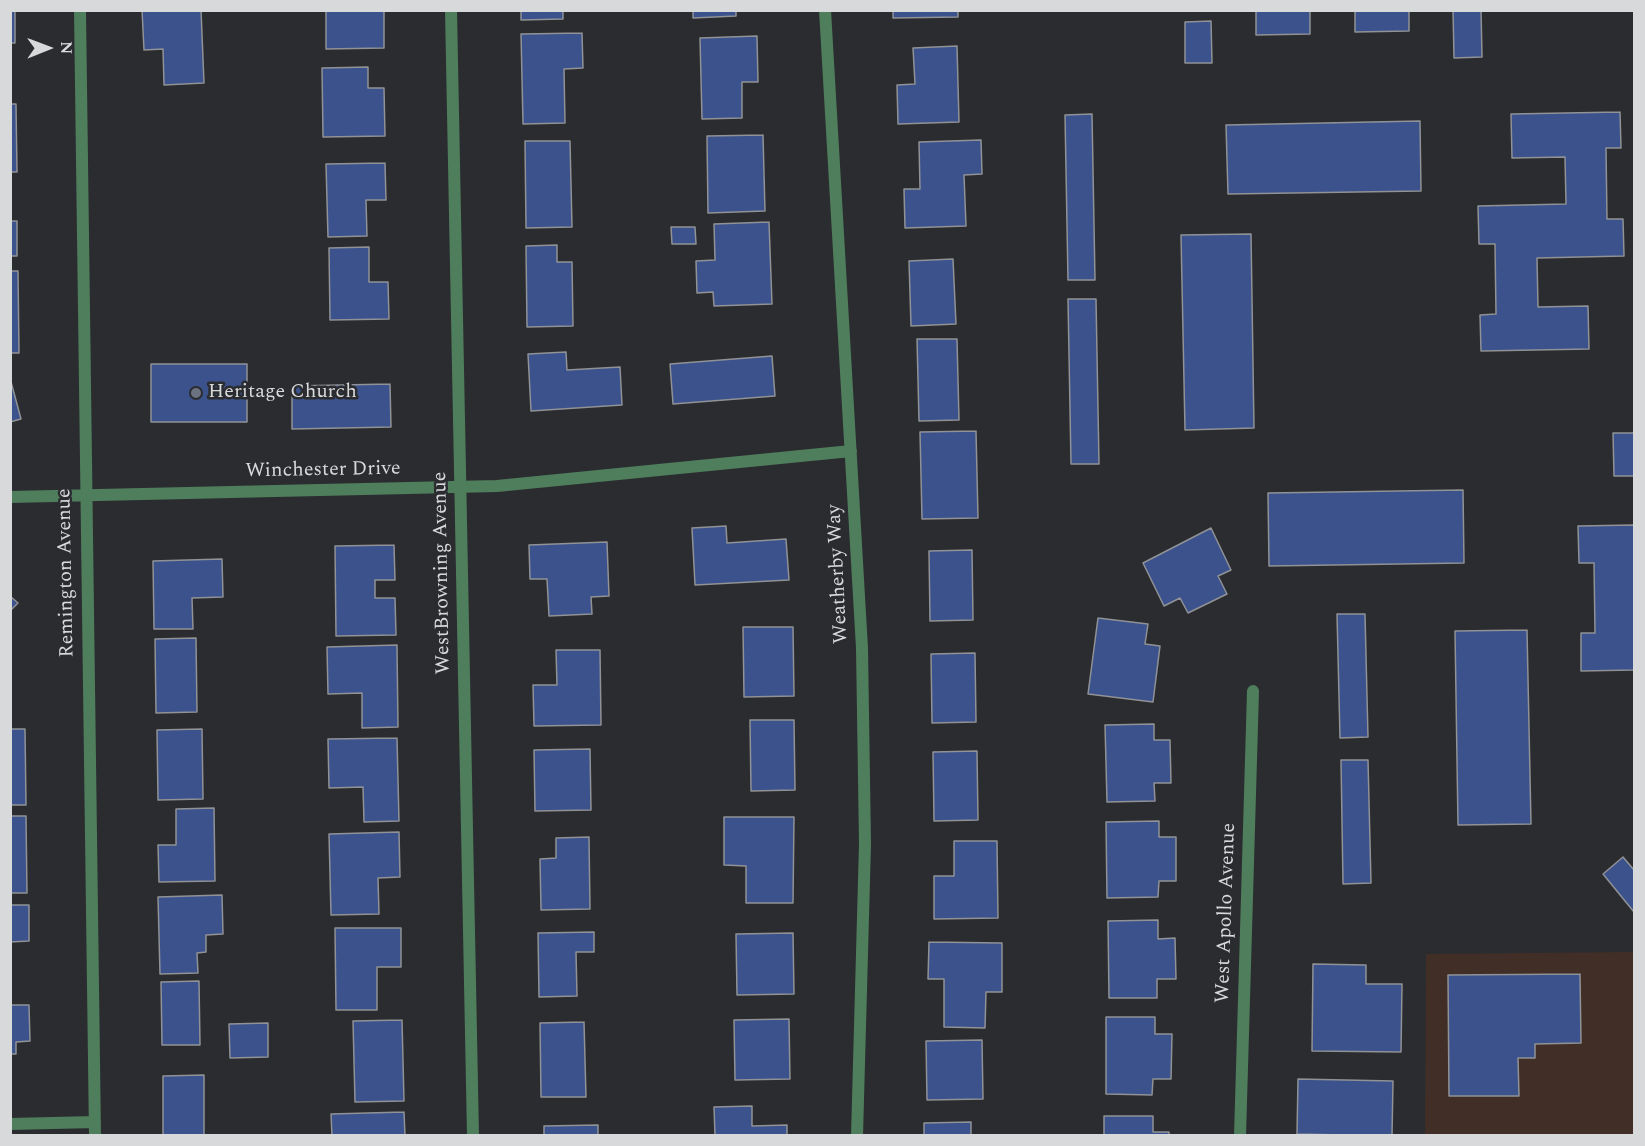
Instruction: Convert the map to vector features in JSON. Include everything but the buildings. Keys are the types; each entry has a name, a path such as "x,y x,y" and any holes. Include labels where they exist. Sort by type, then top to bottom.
{"street":[{"name":"Remington Avenue","path":"80,10 95,1136"},
{"name":"WestBrowning Avenue","path":"451,10 473,1136"},
{"name":"Weatherby Way","path":"825,10 851,451 864,732 864,902 857,1136"},
{"name":"Winchester Drive","path":"10,497 461,488 851,451"},
{"name":"West Apollo Avenue","path":"1240,1136 1253,691"},
{"path":"10,1124 95,1122"}],"shaded area":[{"path":"1634,952 1634,1135 1425,1136 1426,954"}],"place":[{"name":"Heritage Church","path":"196,393"}]}
